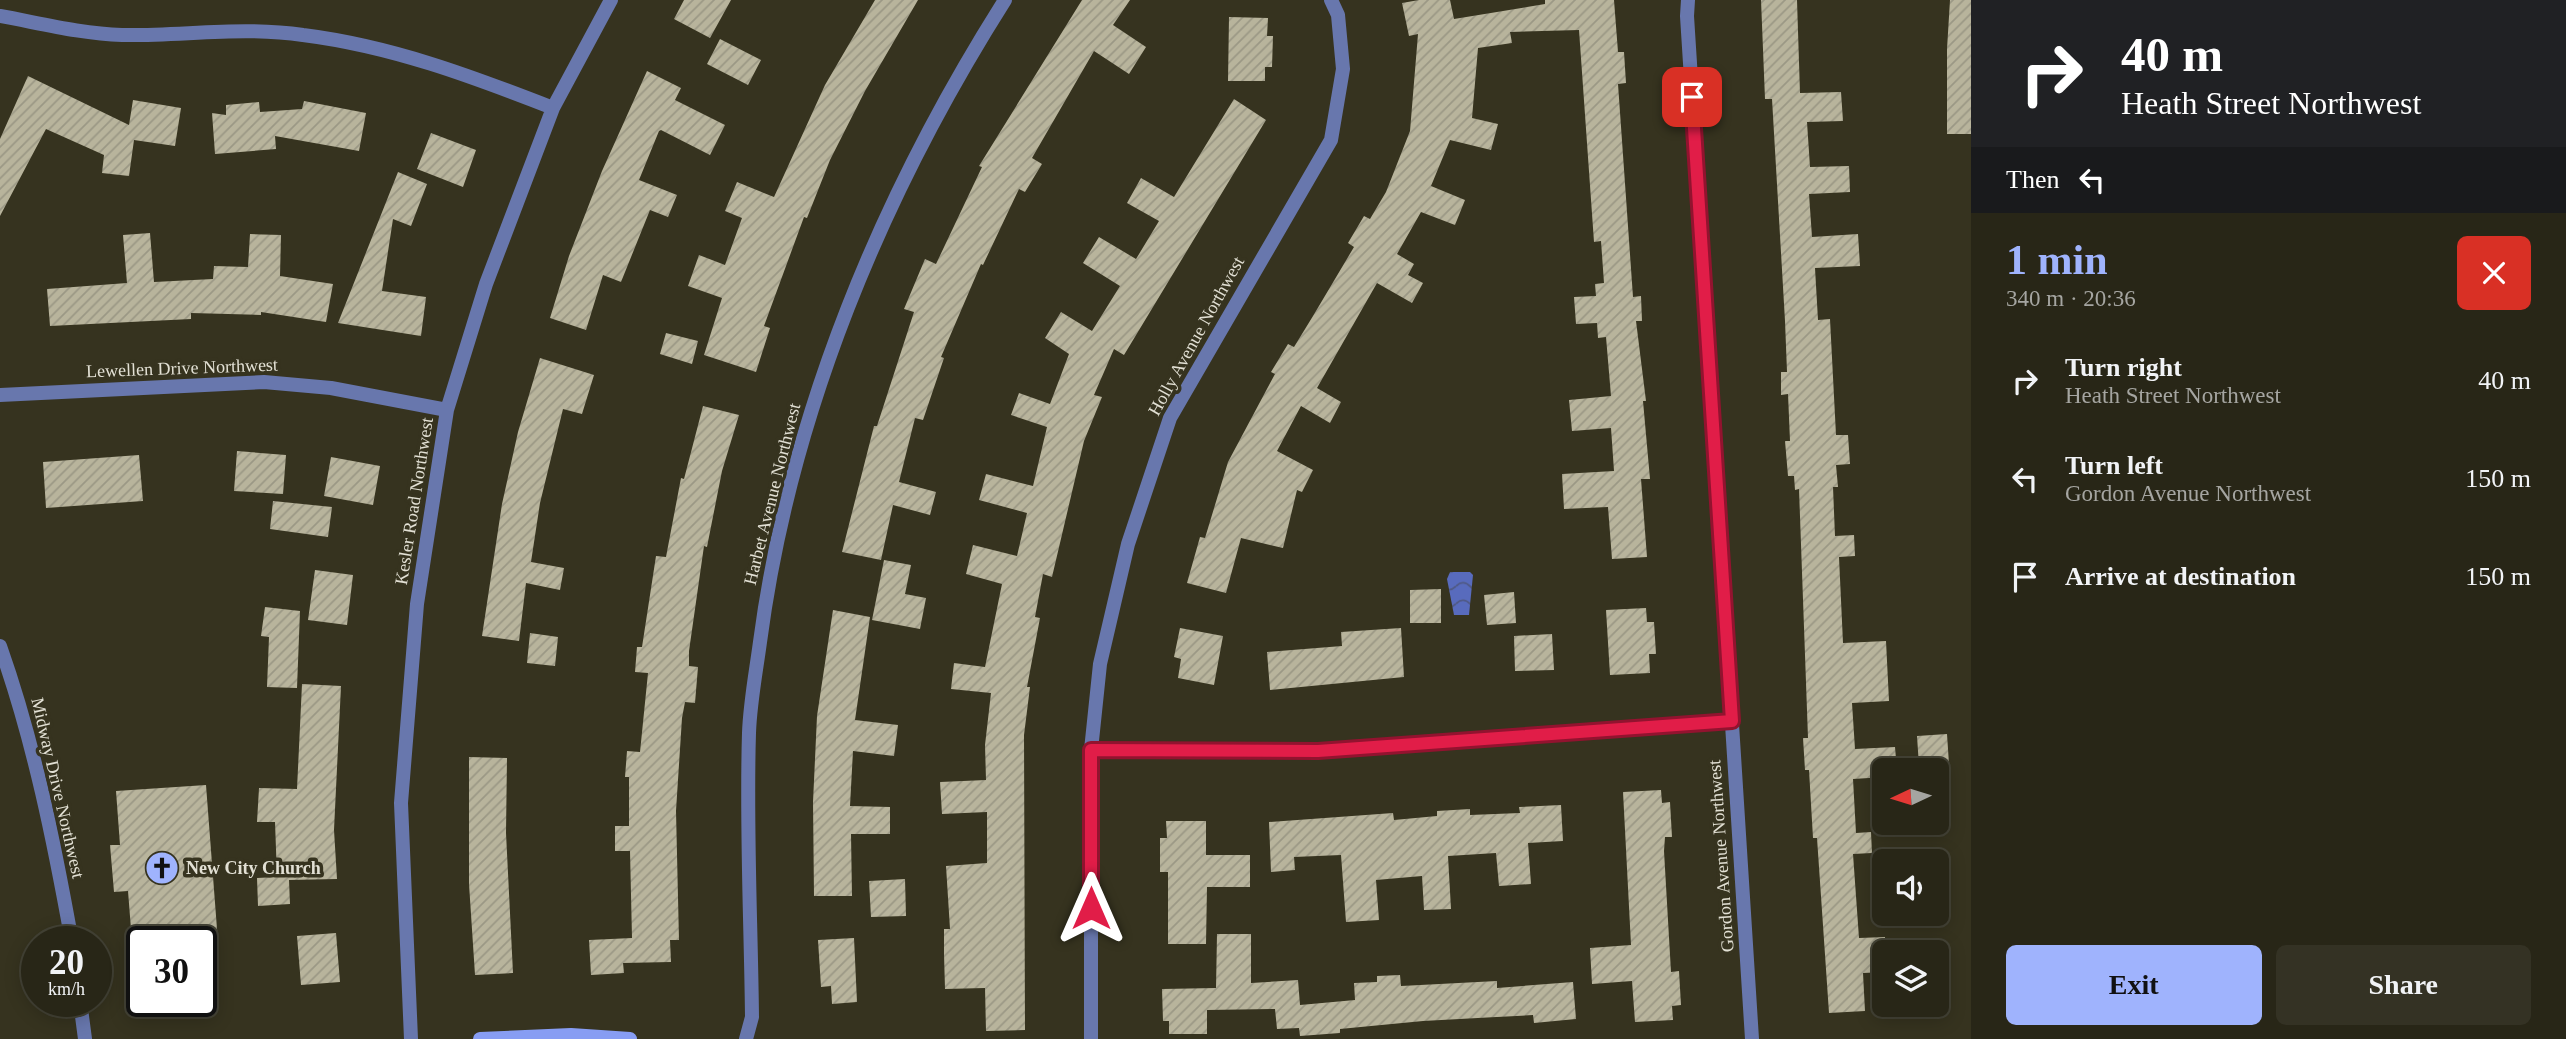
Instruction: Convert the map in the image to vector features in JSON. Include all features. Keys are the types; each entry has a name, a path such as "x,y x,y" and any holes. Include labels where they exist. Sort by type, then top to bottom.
{"street":[{"name":"Kesler Road Northwest","path":"411,1039 401,803 417,604 447,410 486,284 553,108 611,0"},
{"name":"Harbet Avenue Northwest","path":"746,1039 752,1017 749,730 770,566 812,406 869,254 966,62 1005,0"},
{"name":"Holly Avenue Northwest","path":"1091,1039 1091,750 1100,664 1128,544 1170,418 1331,140 1343,69 1338,15 1331,0"},
{"name":"Gordon Avenue Northwest","path":"1688,0 1686,16 1752,1039"},
{"path":"0,16 120,35 233,29 301,34 372,46 447,67 553,108"},
{"name":"Lewellen Drive Northwest","path":"0,395 264,382 331,388 447,410"},
{"name":"Midway Drive Northwest","path":"0,646 14,686 50,821 69,926"},
{"path":"1091,750 1318,751 1732,721"},
{"path":"82,1017 85,1039"},
{"path":"480,1039 571,1035 630,1039"}],"water":[{"path":"1450,572 1470,572 1473,575 1469,615 1454,615 1447,579"}],"building":[{"path":"684,0 731,0 710,38 674,19"},
{"path":"875,0 918,0 865,91 830,160 807,218 804,217 764,326 770,328 756,372 704,355 722,298 688,286 699,255 725,265 742,218 725,211 737,182 774,197 825,85"},
{"path":"1082,0 1130,0 1113,25 1146,47 1129,74 1094,51 1032,158 1042,164 1025,192 1019,189 983,265 981,264 941,357 944,358 923,420 915,418 899,482 936,492 930,515 893,505 881,560 842,552 874,426 877,426 914,312 904,309 925,259 936,264 982,167 979,166"},
{"path":"1450,0 1454,19 1545,4 1545,0 1614,0 1618,52 1624,52 1626,83 1618,84 1633,297 1641,296 1642,321 1636,321 1646,401 1643,401 1650,479 1641,479 1647,557 1612,559 1608,507 1564,509 1562,474 1614,471 1611,428 1572,431 1569,400 1611,396 1606,337 1598,338 1597,323 1576,324 1574,297 1596,296 1595,284 1604,283 1601,241 1594,242 1579,30 1510,32 1512,43 1478,48 1472,118 1498,124 1491,150 1450,140 1431,186 1465,200 1455,225 1421,212 1397,254 1414,264 1408,275 1423,283 1412,303 1377,283 1317,388 1341,402 1330,423 1301,406 1277,451 1313,470 1302,492 1297,490 1283,548 1241,538 1226,593 1187,583 1200,537 1205,538 1228,462 1275,374 1271,372 1288,344 1294,347 1354,247 1348,243 1364,216 1370,219 1386,192 1410,131 1418,34 1409,36 1402,3"},
{"path":"1761,0 1797,0 1800,93 1841,92 1843,121 1807,122 1810,167 1849,166 1850,192 1809,194 1812,237 1858,234 1860,266 1815,268 1818,320 1830,319 1836,435 1848,435 1850,464 1836,465 1838,487 1833,487 1835,536 1854,535 1855,556 1839,557 1843,643 1886,641 1889,701 1852,703 1855,749 1895,747 1896,758 1872,758 1872,778 1853,779 1856,833 1871,832 1872,853 1853,854 1859,938 1885,937 1885,940 1872,940 1872,973 1863,973 1865,1011 1829,1013 1817,838 1813,838 1809,770 1805,770 1803,738 1808,738 1799,489 1795,490 1794,476 1788,476 1785,441 1790,441 1788,394 1781,395 1781,372 1787,372 1772,99 1765,99"},
{"path":"1950,0 1971,0 1971,134 1947,134"},
{"path":"1229,17 1268,18 1267,36 1273,36 1272,67 1265,67 1265,81 1228,81"},
{"path":"720,39 761,60 748,85 707,64"},
{"path":"647,71 681,88 675,100 725,125 710,155 659,131 639,180 677,195 668,217 650,210 621,282 603,275 586,330 550,318 569,256 602,171"},
{"path":"28,76 129,125 133,100 181,108 175,146 134,140 129,176 102,173 104,155 46,129 0,216 0,139"},
{"path":"1234,99 1266,120 1124,355 1114,349 1094,395 1102,397 1084,441 1052,577 1043,574 1035,617 1040,618 1027,687 1030,687 1024,735 1025,1030 986,1031 985,988 945,989 944,929 950,929 946,866 987,863 987,812 942,814 940,782 986,780 985,745 991,693 951,689 954,663 985,667 1002,584 966,574 973,545 1017,556 1027,513 979,500 986,474 1033,486 1047,427 1011,415 1019,393 1050,404 1069,354 1045,338 1061,312 1092,331 1120,286 1083,263 1099,237 1136,259 1159,221 1127,203 1141,178 1174,197"},
{"path":"304,101 366,113 359,151 275,136 276,149 215,154 212,113 226,115 226,105 259,102 260,112 302,109"},
{"path":"431,133 476,150 463,187 417,169"},
{"path":"398,172 427,184 411,226 393,219 382,291 426,297 421,336 338,323"},
{"path":"150,233 154,282 213,279 214,266 248,267 250,234 281,235 280,276 333,284 326,322 261,312 261,315 191,313 191,319 50,326 47,289 127,283 123,235"},
{"path":"666,333 698,341 692,364 660,354"},
{"path":"540,358 594,375 582,414 563,409 540,503 531,562 564,568 560,590 526,583 519,641 482,636 502,504 518,432"},
{"path":"703,406 739,415 722,471 707,547 704,546 689,651 689,666 698,667 695,703 685,702 682,718 676,811 679,940 670,940 671,962 623,963 624,973 591,975 589,940 632,938 630,851 615,851 615,826 629,826 629,777 625,777 627,751 640,752 648,673 635,672 637,647 642,647 656,556 666,557 681,478 684,479"},
{"path":"237,451 286,455 283,494 234,491"},
{"path":"139,455 143,501 46,508 43,462"},
{"path":"331,457 380,466 373,505 324,496"},
{"path":"273,501 332,507 328,537 270,529"},
{"path":"884,560 911,565 905,594 926,598 920,629 872,620"},
{"path":"315,570 353,575 347,625 308,620"},
{"path":"1441,589 1441,623 1410,623 1410,590"},
{"path":"1514,592 1516,623 1487,625 1484,595"},
{"path":"265,607 300,611 297,688 267,687 269,637 261,636"},
{"path":"1646,608 1647,622 1654,622 1656,654 1649,654 1650,673 1610,675 1606,610"},
{"path":"833,610 870,617 855,720 898,725 894,756 853,751 850,806 890,807 890,834 851,834 852,896 814,896 813,802 817,716"},
{"path":"1180,628 1223,636 1214,685 1178,678 1181,659 1174,657"},
{"path":"1401,628 1404,677 1270,690 1267,652 1342,646 1341,632"},
{"path":"530,633 558,637 555,666 527,663"},
{"path":"1552,634 1554,670 1515,671 1514,636"},
{"path":"302,684 341,686 334,830 337,879 289,880 290,904 258,906 257,878 277,877 275,822 257,822 259,788 297,789"},
{"path":"1947,734 1949,758 1918,758 1917,736"},
{"path":"469,757 507,758 506,833 513,973 475,975 469,884"},
{"name":"New City Church","path":"206,785 217,926 131,926 128,891 114,892 110,845 120,845 116,791"},
{"path":"1661,790 1662,803 1670,802 1672,837 1665,837 1664,851 1671,972 1679,971 1681,1005 1672,1006 1673,1020 1635,1022 1632,981 1592,984 1590,948 1631,945 1623,792"},
{"path":"1561,805 1563,841 1528,843 1531,884 1499,886 1496,853 1448,856 1451,909 1424,910 1422,876 1376,880 1379,920 1346,922 1341,855 1294,857 1295,870 1271,872 1269,822 1393,813 1394,820 1437,816 1437,811 1470,809 1470,815 1520,813 1519,807"},
{"path":"1166,821 1206,821 1206,855 1250,855 1250,887 1207,887 1206,944 1168,944 1168,872 1160,872 1160,838 1167,838"},
{"path":"905,879 906,916 871,917 869,881"},
{"path":"336,933 340,982 301,985 297,936"},
{"path":"1217,934 1251,934 1251,983 1298,980 1300,1005 1355,1000 1354,983 1377,982 1377,976 1400,975 1401,986 1497,981 1497,988 1573,982 1576,1019 1534,1023 1533,1015 1423,1021 1340,1029 1340,1033 1300,1036 1299,1028 1277,1029 1275,1009 1207,1010 1207,1034 1169,1034 1169,1021 1163,1021 1162,989 1216,988"},
{"path":"854,938 857,1002 832,1004 831,986 821,987 818,940"}],"place":[{"name":"New City Church","path":"162,868"}],"route":[{"path":"1091,908 1091,750 1318,751 1732,721 1692,97"}]}
